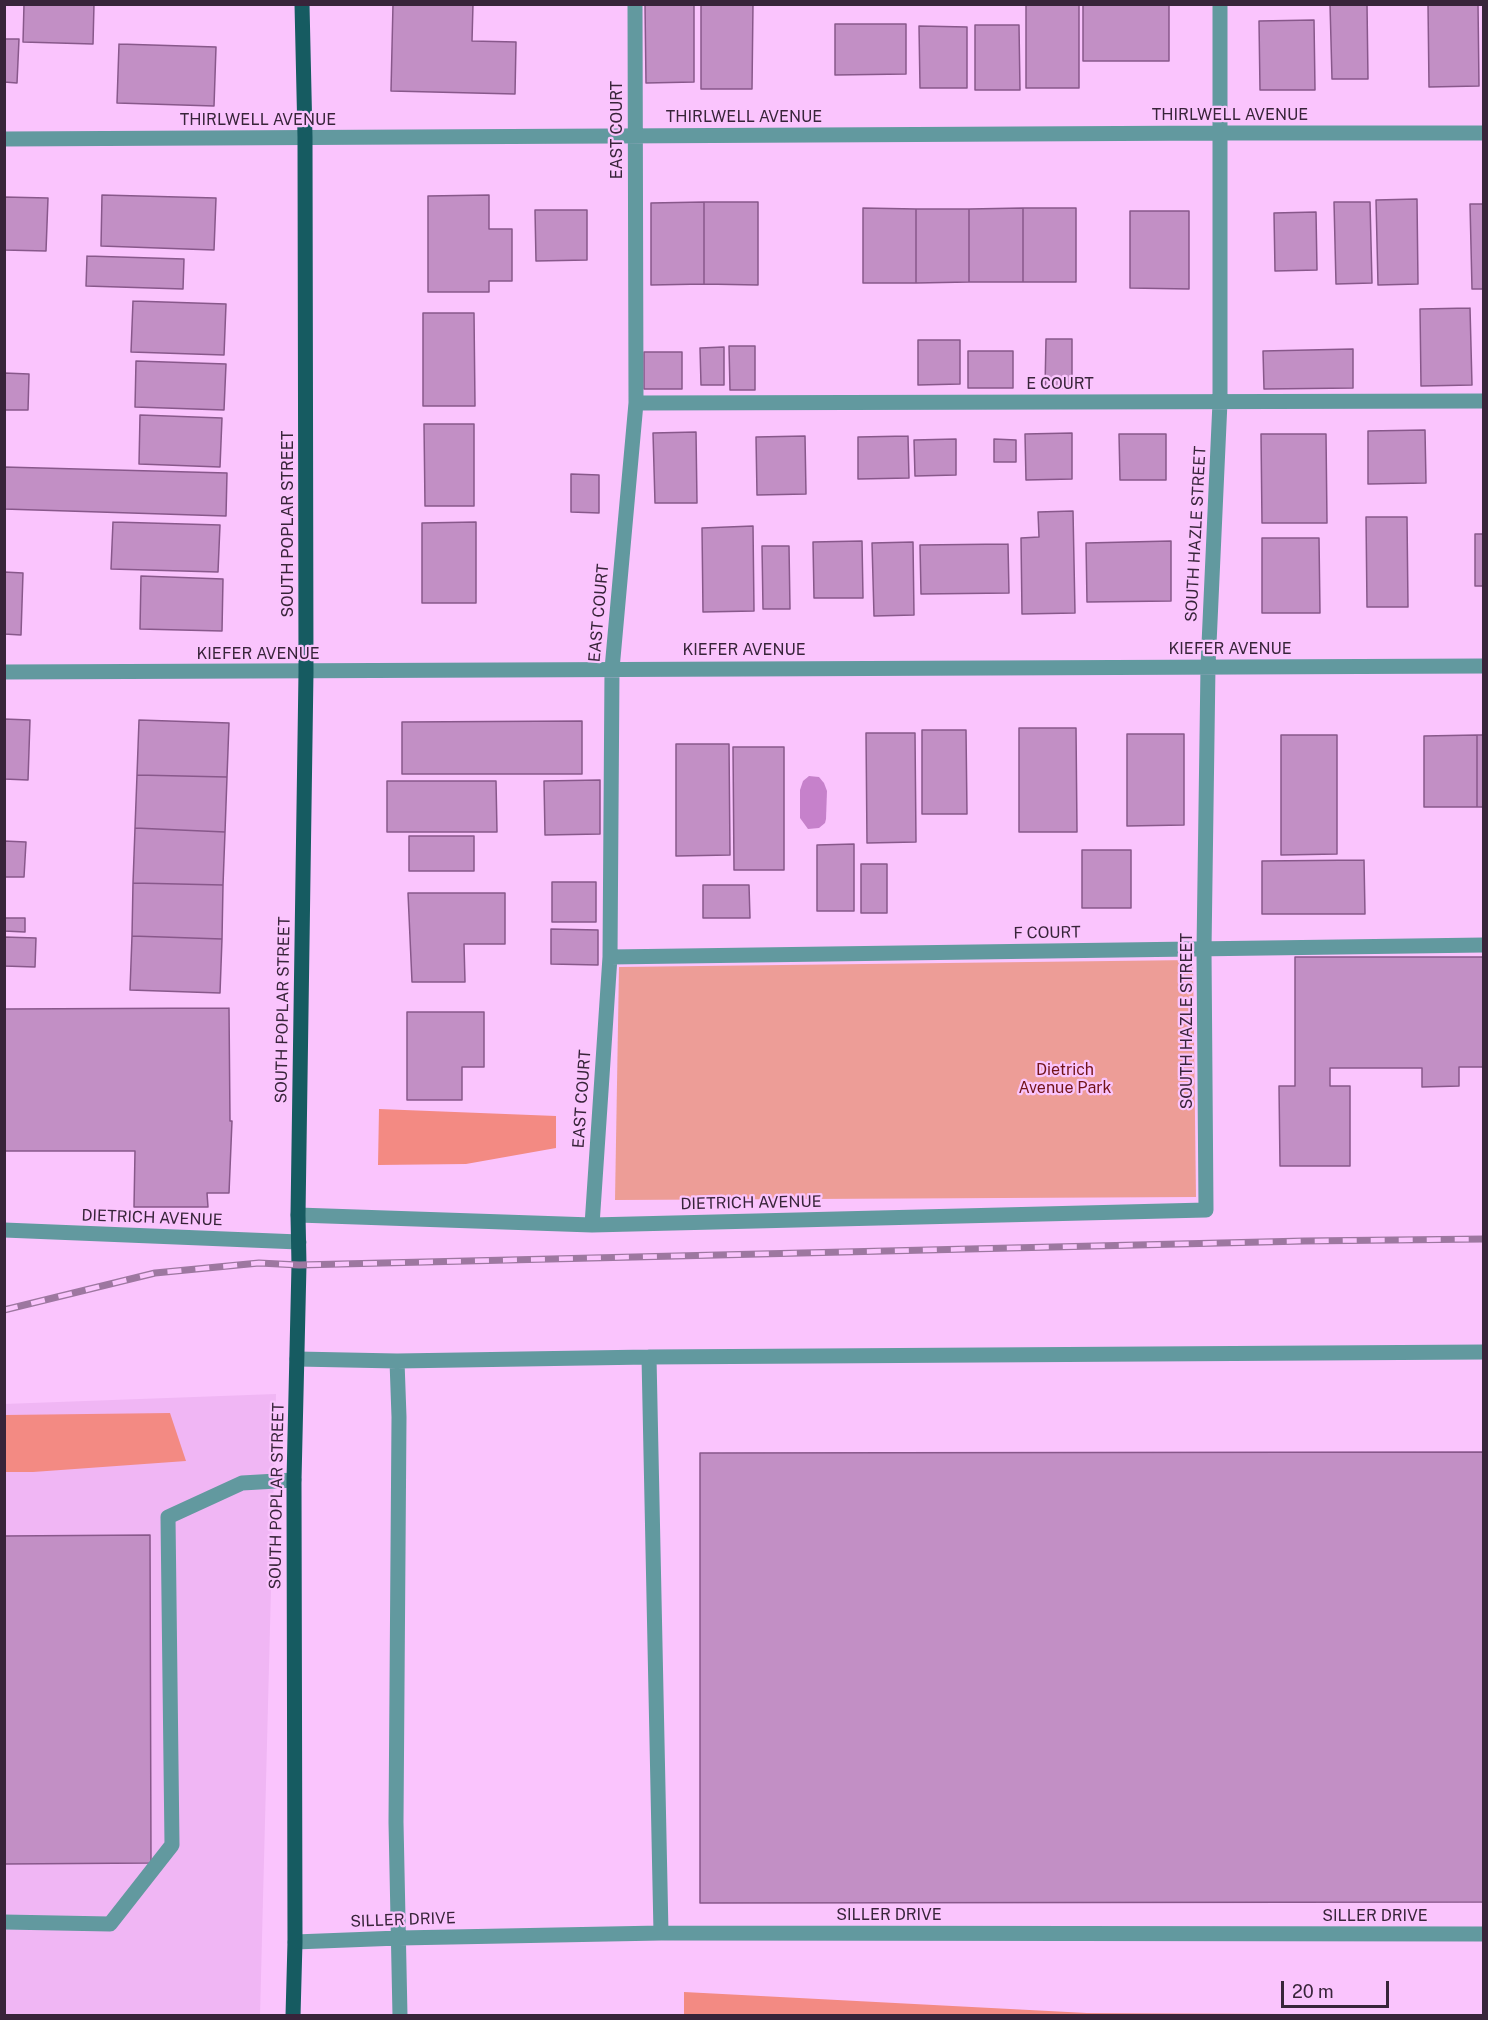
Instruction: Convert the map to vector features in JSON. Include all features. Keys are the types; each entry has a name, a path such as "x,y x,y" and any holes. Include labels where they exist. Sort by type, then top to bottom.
{"main road":[{"name":"SOUTH POPLAR STREET","path":"293,2016 295,1942 294,1480 306,672 305,137 302,4"}],"street":[{"name":"EAST COURT","path":"592,1225 610,957 612,669 636,404 635,4"},
{"name":"SOUTH HAZLE STREET","path":"1206,1210 1204,950 1208,666 1220,402 1220,4"},
{"name":"THIRLWELL AVENUE","path":"4,139 1484,133"},
{"name":"E COURT","path":"636,404 1484,401"},
{"name":"KIEFER AVENUE","path":"4,672 1484,666"},
{"name":"F COURT","path":"610,957 1484,945"},
{"name":"DIETRICH AVENUE","path":"298,1215 592,1225 1206,1210"},
{"name":"DIETRICH AVENUE","path":"4,1230 299,1242"},
{"path":"297,1359 397,1361 649,1357 1484,1352"},
{"path":"649,1357 661,1933"},
{"path":"397,1361 399,1417 396,1745 400,2016"},
{"path":"4,1922 110,1924 172,1845 168,1517 242,1484 294,1480"},
{"name":"SILLER DRIVE","path":"295,1942 661,1933 1484,1934"}],"shaded area":[{"path":"809,776 819,777 827,791 825,823 819,828 808,829 800,818 800,790 803,781"},
{"path":"379,1109 556,1116 556,1148 466,1164 378,1165"},
{"path":"276,1394 260,2015 5,2015 4,1404"},
{"path":"170,1413 186,1461 5,1472 5,1415"},
{"path":"684,1992 1087,2013 1484,2015 684,2016"}],"green space":[{"name":"Dietrich Avenue Park","path":"1193,960 1196,1197 615,1200 619,967"}],"building":[{"path":"24,4 94,4 93,44 23,42"},
{"path":"393,4 473,4 472,41 516,42 515,94 391,91"},
{"path":"645,4 694,4 694,82 646,83"},
{"path":"701,4 753,4 752,89 701,89"},
{"path":"1026,4 1079,4 1079,88 1026,88"},
{"path":"1083,4 1169,4 1169,61 1083,61"},
{"path":"1330,4 1367,4 1368,79 1332,79"},
{"path":"1428,4 1478,4 1479,86 1429,87"},
{"path":"1314,20 1315,90 1260,90 1259,21"},
{"path":"835,24 906,24 906,74 835,75"},
{"path":"975,25 1019,25 1020,90 975,90"},
{"path":"919,26 967,27 967,88 920,88"},
{"path":"4,39 19,39 17,83 4,82"},
{"path":"119,44 216,47 214,106 117,103"},
{"path":"102,195 216,198 214,250 101,246"},
{"path":"489,195 489,229 512,229 512,281 489,281 489,292 428,292 428,196"},
{"path":"4,197 48,198 46,251 4,250"},
{"path":"1417,199 1418,284 1378,285 1376,200"},
{"path":"704,202 704,284 651,285 651,203"},
{"path":"704,202 758,202 758,285 704,284"},
{"path":"1334,202 1370,202 1372,283 1336,284"},
{"path":"1470,204 1484,204 1484,289 1472,289"},
{"path":"863,208 916,209 916,283 863,283"},
{"path":"1023,208 1076,208 1076,282 1023,282"},
{"path":"1023,208 1023,282 969,282 969,209"},
{"path":"916,209 969,209 969,282 916,283"},
{"path":"535,210 587,210 587,260 536,261"},
{"path":"1130,211 1189,211 1189,289 1130,288"},
{"path":"1316,212 1317,270 1275,271 1274,213"},
{"path":"87,256 184,259 183,289 86,286"},
{"path":"133,301 226,304 224,355 131,352"},
{"path":"1470,308 1472,385 1421,386 1420,309"},
{"path":"423,313 474,313 475,406 423,406"},
{"path":"1046,339 1072,339 1072,388 1045,388"},
{"path":"918,340 960,340 960,384 918,385"},
{"path":"729,346 755,346 755,390 730,390"},
{"path":"724,347 724,385 701,385 700,348"},
{"path":"1353,349 1353,388 1264,389 1263,351"},
{"path":"968,351 1013,351 1013,388 968,388"},
{"path":"644,352 682,352 682,389 644,389"},
{"path":"136,361 226,364 224,410 135,407"},
{"path":"4,373 29,374 28,410 4,410"},
{"path":"140,415 222,418 220,467 139,464"},
{"path":"424,424 474,424 474,506 425,506"},
{"path":"1425,430 1426,483 1368,484 1368,431"},
{"path":"696,432 697,503 655,503 653,433"},
{"path":"1072,433 1072,479 1026,480 1025,434"},
{"path":"1119,434 1166,434 1166,480 1120,480"},
{"path":"1261,434 1326,434 1327,523 1262,523"},
{"path":"805,436 806,494 757,495 756,437"},
{"path":"908,436 909,478 858,479 858,437"},
{"path":"956,439 956,475 915,476 914,440"},
{"path":"994,439 1016,440 1016,462 994,462"},
{"path":"4,467 227,473 226,516 4,509"},
{"path":"571,474 599,475 599,513 571,512"},
{"path":"1073,511 1075,613 1022,614 1021,538 1039,537 1038,512"},
{"path":"1366,517 1407,517 1408,607 1367,607"},
{"path":"113,522 220,525 218,572 111,569"},
{"path":"476,522 476,603 422,603 422,523"},
{"path":"753,526 754,611 703,612 702,528"},
{"path":"1475,534 1484,534 1484,586 1475,586"},
{"path":"1262,538 1319,538 1320,613 1262,613"},
{"path":"862,541 863,598 814,598 813,542"},
{"path":"1171,541 1171,601 1087,602 1086,543"},
{"path":"913,542 914,615 874,616 872,543"},
{"path":"1008,544 1009,593 921,594 920,545"},
{"path":"762,546 789,546 790,609 763,609"},
{"path":"4,572 23,573 21,635 4,634"},
{"path":"141,576 223,579 222,631 140,629"},
{"path":"4,719 30,720 28,780 4,779"},
{"path":"139,720 229,723 227,777 137,775"},
{"path":"582,721 582,774 402,774 402,722"},
{"path":"1019,728 1076,728 1077,832 1019,832"},
{"path":"922,730 966,730 967,814 922,814"},
{"path":"866,733 915,733 916,842 867,843"},
{"path":"1127,734 1184,734 1184,825 1127,826"},
{"path":"1281,735 1337,735 1337,854 1281,855"},
{"path":"1477,735 1477,807 1424,807 1424,736"},
{"path":"1477,735 1484,735 1484,807 1477,807"},
{"path":"676,744 729,744 730,855 676,856"},
{"path":"733,747 784,747 784,870 734,870"},
{"path":"137,775 227,777 225,832 135,828"},
{"path":"600,780 600,834 545,835 544,781"},
{"path":"387,781 496,781 497,832 387,832"},
{"path":"135,828 225,832 223,885 133,883"},
{"path":"409,836 474,836 474,871 409,871"},
{"path":"4,841 26,842 24,877 4,877"},
{"path":"854,844 854,911 817,911 817,845"},
{"path":"1082,850 1131,850 1131,908 1082,908"},
{"path":"1364,860 1365,914 1262,914 1262,861"},
{"path":"861,864 887,864 887,913 861,913"},
{"path":"552,882 596,882 596,922 552,922"},
{"path":"133,883 223,885 222,939 132,936"},
{"path":"703,885 749,885 750,918 703,918"},
{"path":"408,893 505,893 505,944 464,944 465,982 412,982"},
{"path":"4,918 25,918 25,932 4,931"},
{"path":"551,929 598,930 598,965 551,964"},
{"path":"132,936 222,939 220,993 130,990"},
{"path":"4,937 36,938 35,967 4,966"},
{"path":"1295,957 1484,957 1484,1067 1459,1067 1459,1086 1422,1087 1422,1068 1330,1068 1330,1086 1350,1086 1350,1166 1280,1166 1279,1086 1295,1086"},
{"path":"229,1008 230,1121 232,1121 229,1193 207,1193 208,1207 134,1207 135,1151 4,1151 4,1009"},
{"path":"407,1012 484,1012 484,1067 462,1067 462,1100 407,1100"},
{"path":"1484,1452 1484,1902 700,1903 700,1453"},
{"path":"150,1535 151,1863 4,1864 4,1536"}],"railway":[{"path":"4,1310 155,1273 259,1263 299,1265 1304,1241 1484,1239"}]}
